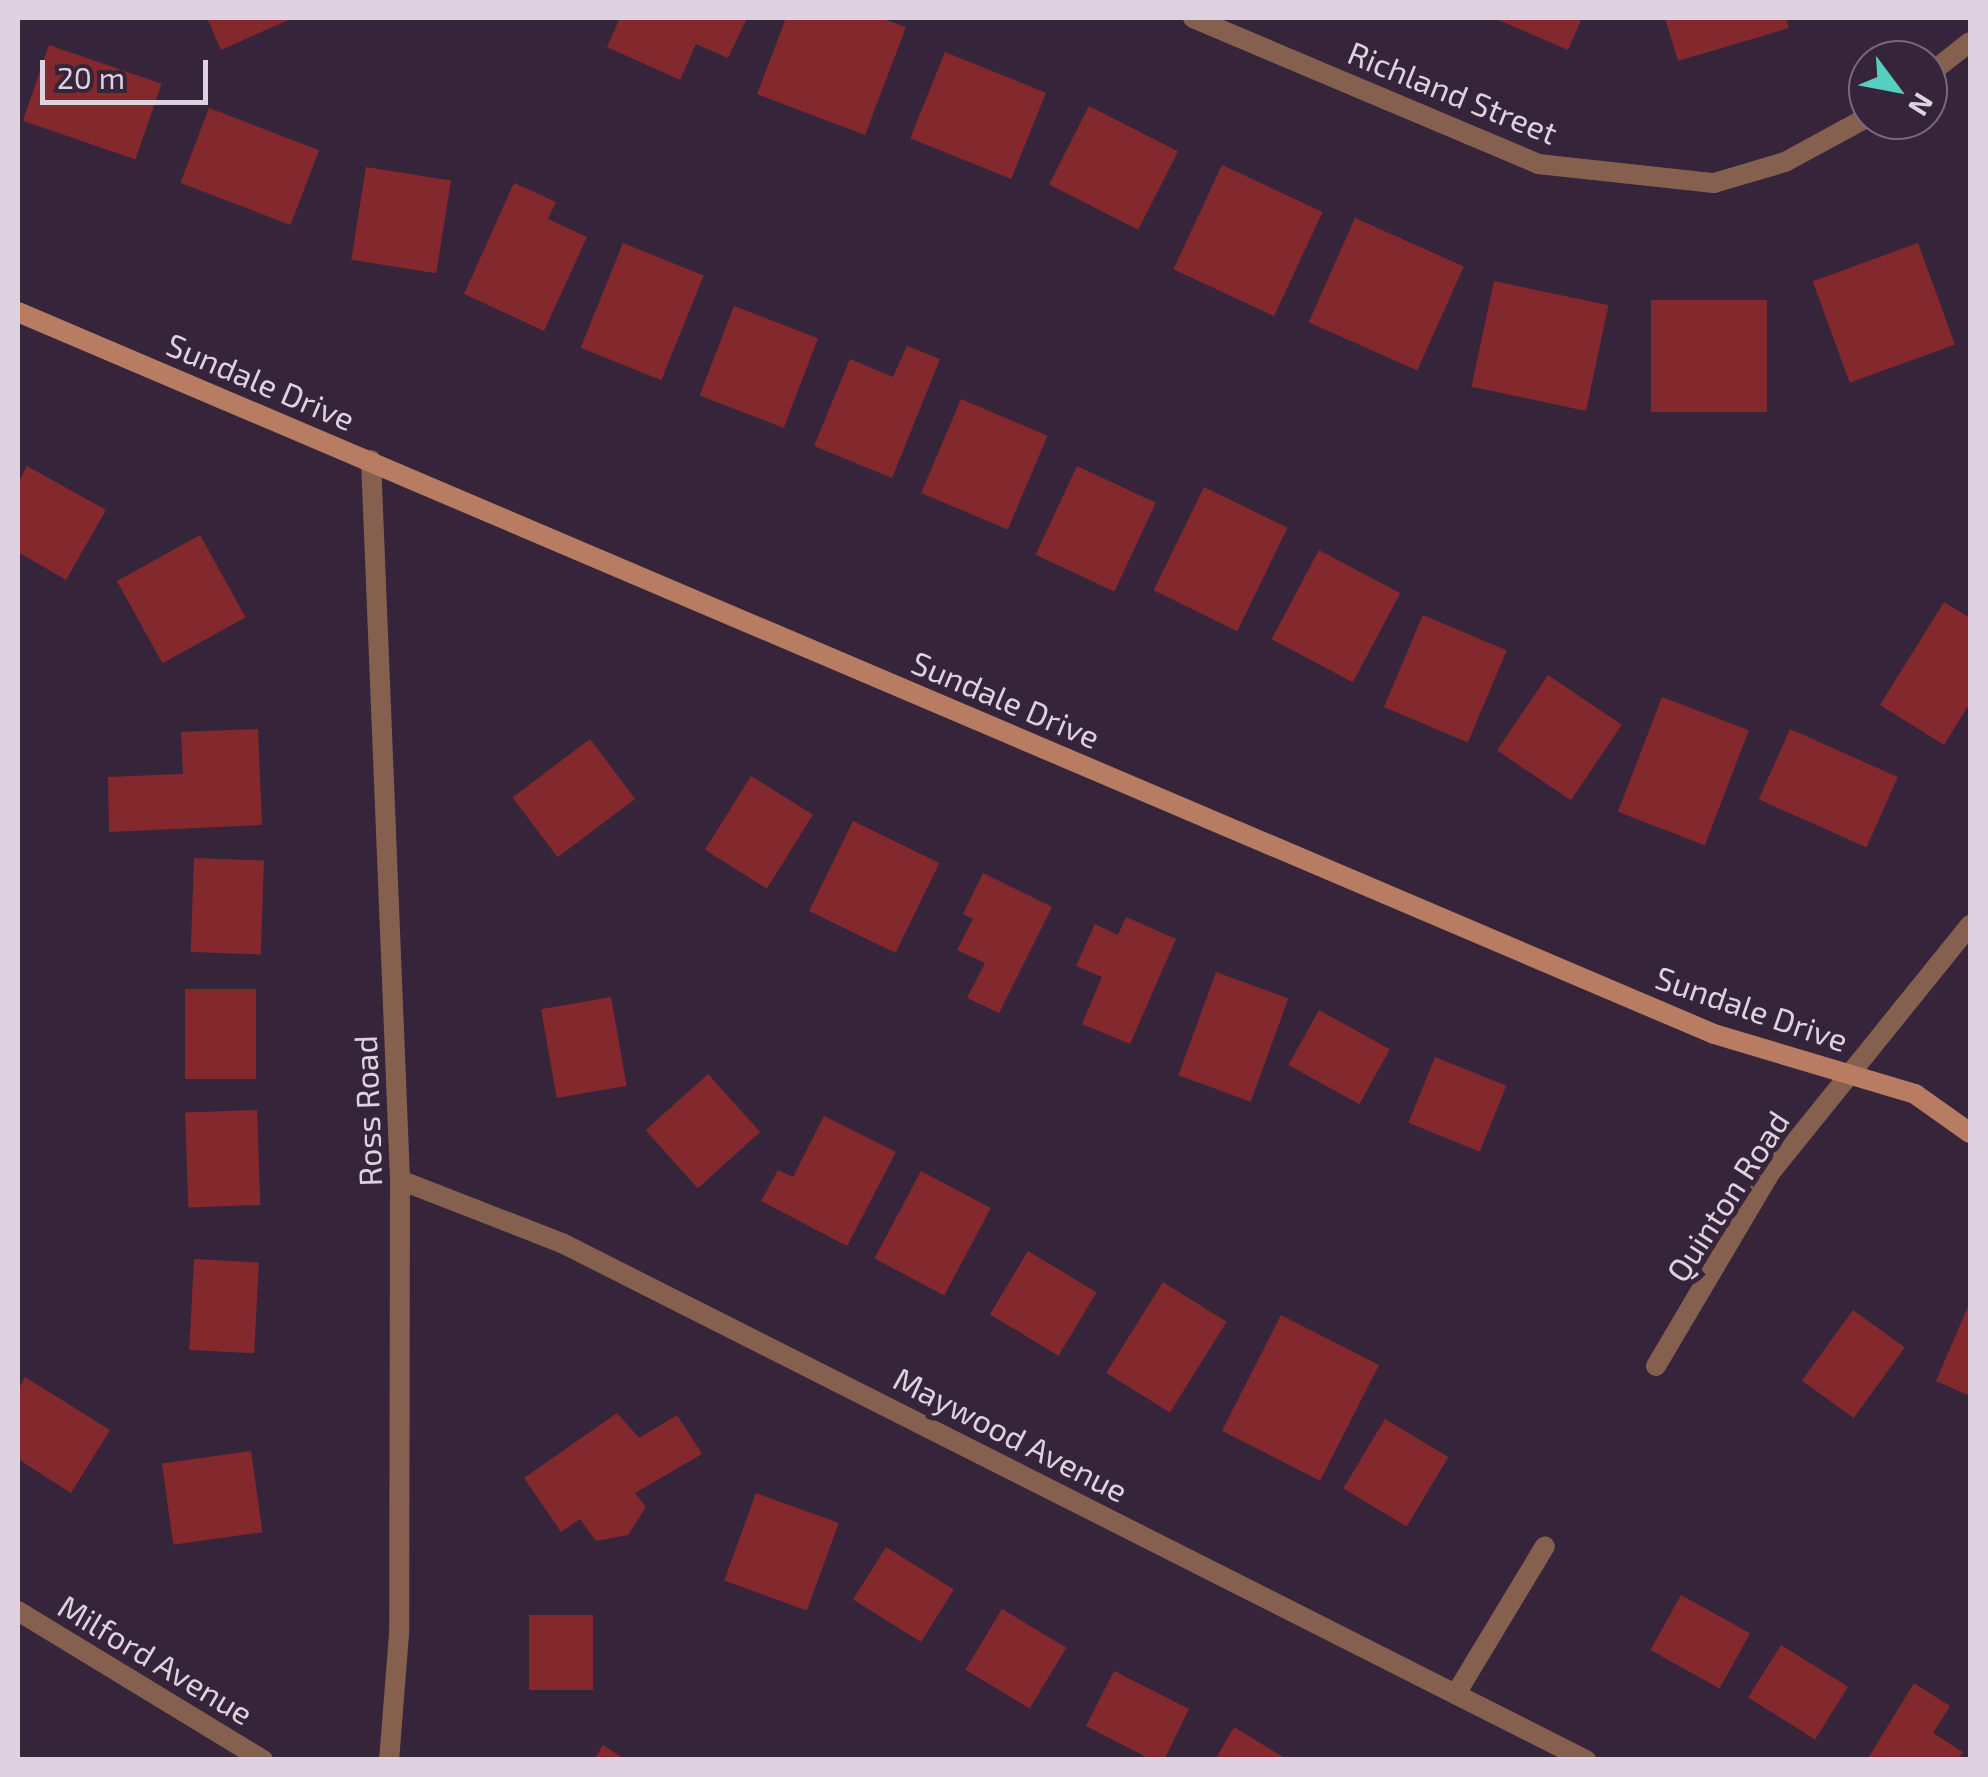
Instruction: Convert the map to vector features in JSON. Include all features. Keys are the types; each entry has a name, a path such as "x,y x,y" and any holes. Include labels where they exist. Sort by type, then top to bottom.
{"street":[{"name":"Richland Street","path":"1193,18 1538,164 1714,183 1785,162 1848,128"},
{"path":"1948,59 1970,42"},
{"name":"Sundale Drive","path":"18,312 1714,1034 1915,1094 1970,1134"},
{"name":"Ross Road","path":"371,460 400,1180 399,1634 389,1760"},
{"name":"Quinton Road","path":"1656,1366 1770,1172 1970,925"},
{"name":"Maywood Avenue","path":"400,1180 564,1244 1458,1692 1586,1760"},
{"path":"1458,1692 1545,1546"},
{"name":"Milford Avenue","path":"18,1611 263,1760"}],"building":[{"path":"207,18 293,18 221,50"},
{"path":"620,18 747,18 728,58 696,44 680,80 607,47"},
{"path":"786,18 880,18 906,27 865,135 757,94"},
{"path":"1494,18 1582,18 1568,50"},
{"path":"1665,18 1786,18 1789,28 1678,61"},
{"path":"49,45 162,84 135,159 23,121"},
{"path":"945,52 1046,93 1011,179 910,138"},
{"path":"1089,106 1178,151 1138,230 1049,184"},
{"path":"209,108 319,150 290,225 180,183"},
{"path":"1222,165 1323,212 1274,316 1173,269"},
{"path":"366,167 451,180 436,273 351,260"},
{"path":"514,183 556,202 548,219 587,237 544,331 464,294"},
{"path":"1355,218 1464,266 1417,371 1309,322"},
{"path":"623,243 704,276 661,380 581,348"},
{"path":"1918,243 1955,344 1850,383 1813,281"},
{"path":"1494,281 1608,305 1586,411 1472,387"},
{"path":"1651,300 1767,300 1767,412 1651,412"},
{"path":"734,306 818,338 784,428 700,396"},
{"path":"907,346 940,359 892,478 814,446 850,359 893,377"},
{"path":"961,399 1048,436 1008,530 921,493"},
{"path":"27,466 106,510 66,580 18,552 18,483"},
{"path":"1077,466 1156,503 1114,592 1036,555"},
{"path":"1204,487 1288,528 1237,631 1154,590"},
{"path":"200,535 246,617 162,663 117,581"},
{"path":"1319,550 1400,593 1353,682 1272,639"},
{"path":"1944,602 1970,618 1970,703 1944,745 1880,705"},
{"path":"1423,615 1507,651 1468,743 1384,707"},
{"path":"1548,675 1622,725 1571,800 1497,750"},
{"path":"1662,697 1749,730 1705,845 1618,812"},
{"path":"258,729 262,825 109,832 108,777 183,774 181,732"},
{"path":"1790,729 1898,777 1866,847 1759,799"},
{"path":"590,739 635,799 558,857 513,797"},
{"path":"751,776 813,815 767,888 705,850"},
{"path":"853,821 939,863 895,953 809,911"},
{"path":"194,858 264,860 261,954 191,952"},
{"path":"983,873 1052,907 999,1013 967,998 985,963 957,950 973,919 963,914"},
{"path":"1126,917 1176,939 1130,1044 1082,1024 1102,977 1076,966 1095,924 1118,935"},
{"path":"1216,972 1288,998 1251,1102 1178,1075"},
{"path":"185,989 256,989 256,1079 185,1079"},
{"path":"611,997 627,1086 557,1098 541,1009"},
{"path":"1319,1010 1390,1049 1359,1104 1288,1065"},
{"path":"1435,1057 1506,1086 1480,1152 1408,1123"},
{"path":"708,1074 760,1132 698,1188 646,1130"},
{"path":"257,1110 260,1205 188,1207 185,1113"},
{"path":"824,1116 896,1152 847,1246 761,1201 778,1170 793,1177"},
{"path":"921,1171 991,1208 944,1296 875,1258"},
{"path":"1028,1251 1097,1292 1058,1356 990,1314"},
{"path":"194,1259 259,1262 254,1353 189,1350"},
{"path":"1163,1282 1227,1322 1170,1412 1106,1373"},
{"path":"1970,1302 1970,1396 1936,1381"},
{"path":"1853,1310 1905,1348 1854,1418 1802,1380"},
{"path":"1281,1315 1379,1365 1320,1481 1222,1431"},
{"path":"25,1377 110,1430 71,1493 18,1459 18,1390"},
{"path":"617,1413 639,1438 677,1415 702,1454 635,1493 646,1507 628,1535 596,1541 580,1519 561,1532 524,1478"},
{"path":"1385,1419 1448,1457 1407,1527 1343,1488"},
{"path":"251,1451 262,1532 173,1545 162,1464"},
{"path":"756,1493 839,1523 807,1610 724,1580"},
{"path":"886,1547 954,1589 921,1642 853,1600"},
{"path":"1681,1595 1750,1633 1720,1688 1650,1650"},
{"path":"1002,1609 1066,1648 1030,1708 965,1670"},
{"path":"529,1615 593,1615 593,1690 529,1690"},
{"path":"1781,1645 1848,1687 1815,1739 1748,1698"},
{"path":"1114,1671 1189,1709 1164,1760 1152,1760 1086,1726"},
{"path":"1914,1683 1950,1706 1933,1733 1963,1752 1958,1760 1867,1760"},
{"path":"1234,1727 1288,1760 1215,1760"},
{"path":"603,1745 626,1760 594,1760"}]}
